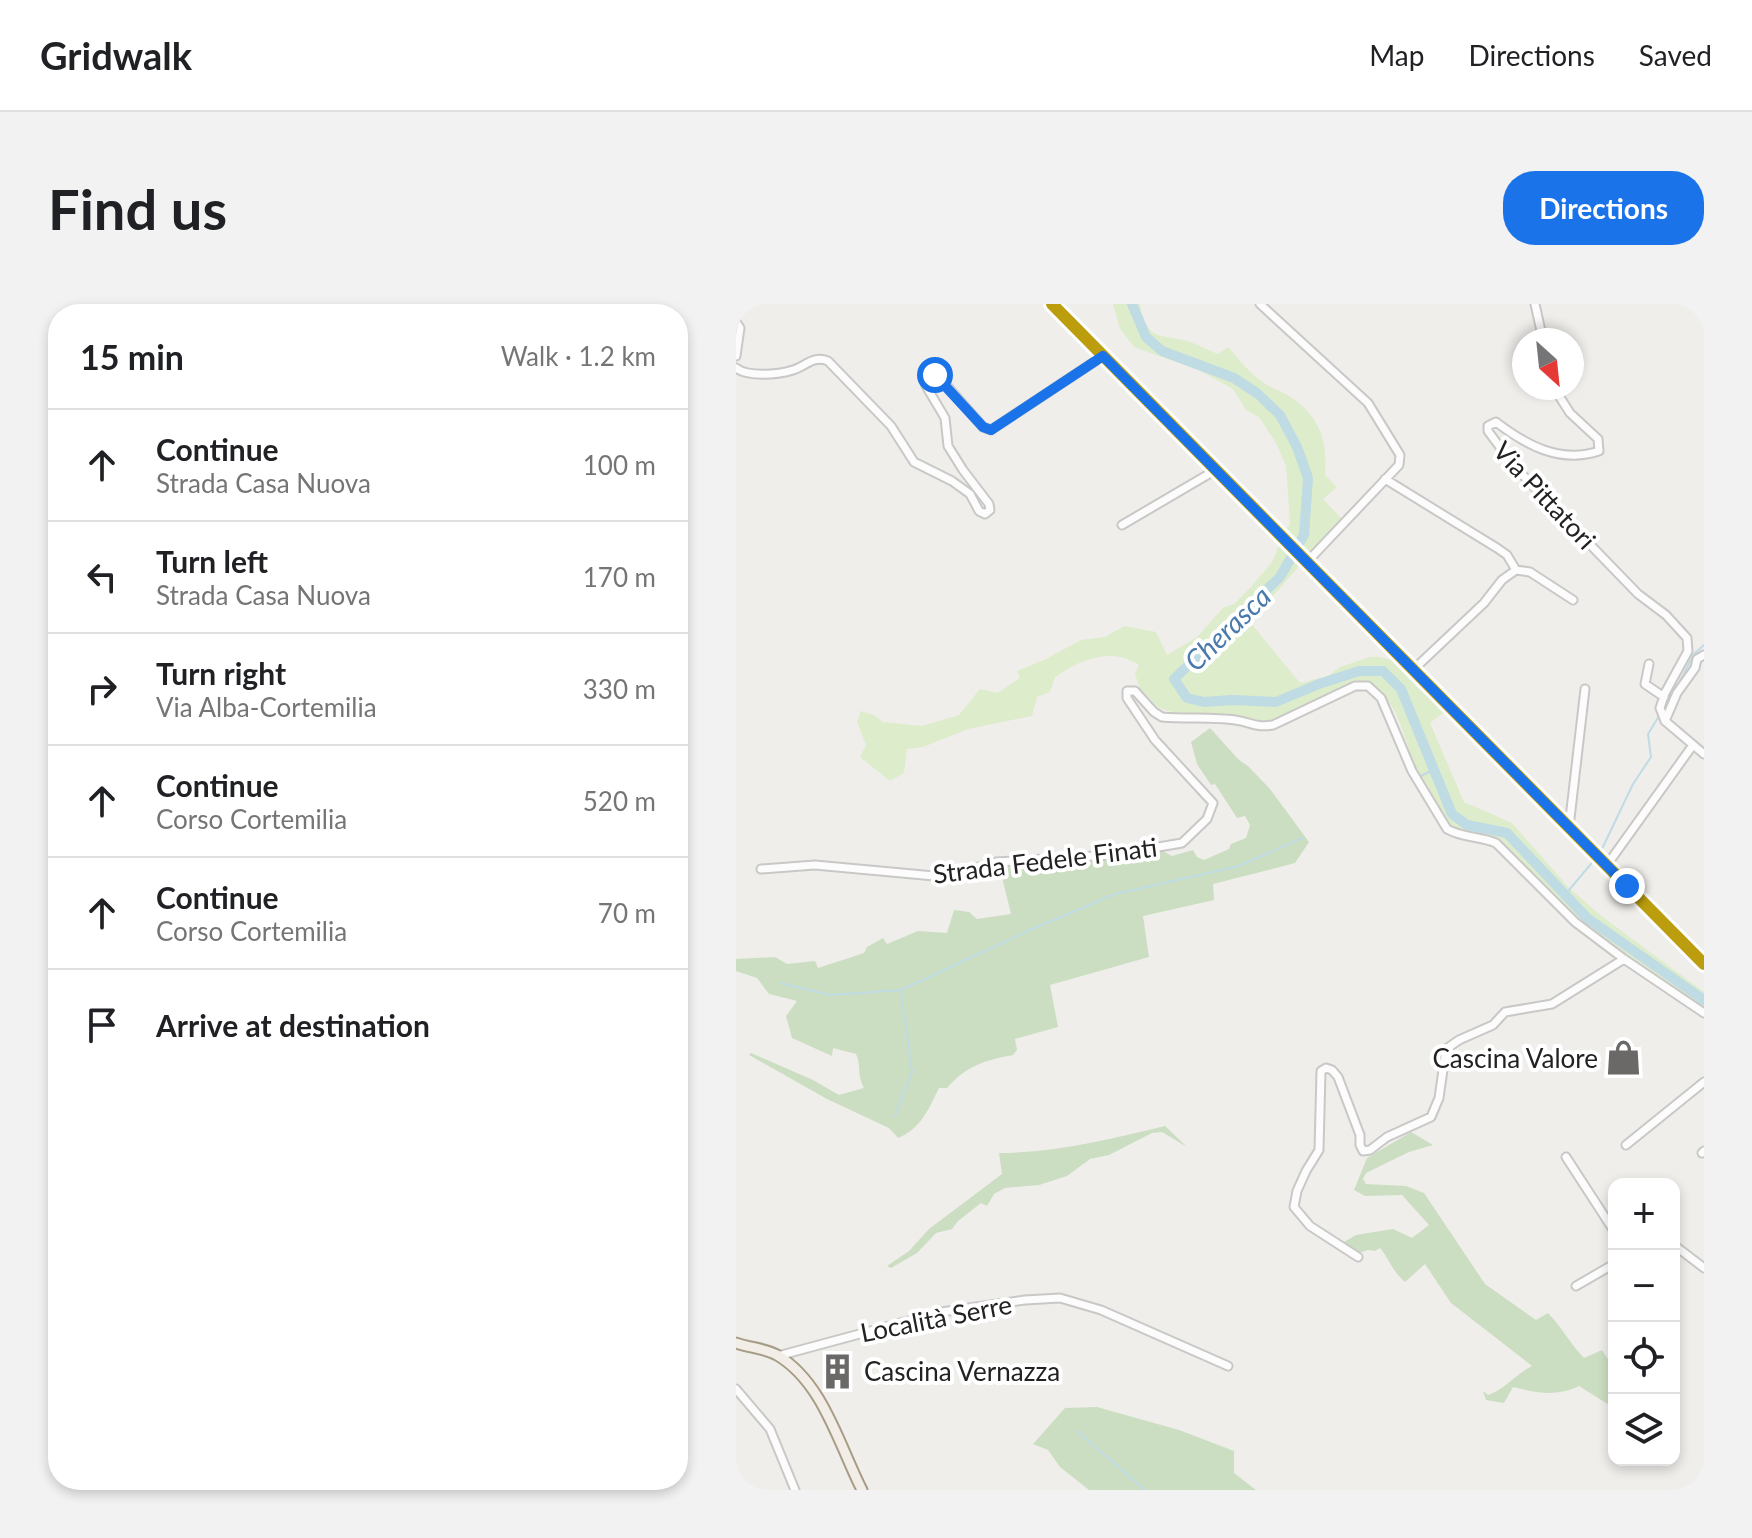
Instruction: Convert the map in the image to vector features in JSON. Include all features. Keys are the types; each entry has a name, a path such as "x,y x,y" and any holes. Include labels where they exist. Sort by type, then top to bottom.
{"main road":[{"path":"1052,304 1704,964"},
{"path":"736,1343 778,1356 800,1373 819,1399 862,1490"}],"street":[{"path":"1260,304 1368,403 1400,455 1399,465 1306,560"},
{"path":"1535,304 1540,328"},
{"path":"736,322 740,328 740,344 736,356"},
{"path":"736,368 742,372 776,372 793,370 818,358 828,361 891,426 914,462 970,494 979,511 985,514 990,510 989,504 948,446 947,425 926,386 927,379 933,375 940,378 983,427 991,430 1103,356"},
{"name":"Via Pittatori","path":"1562,400 1570,413 1598,439 1599,451 1585,456 1566,456 1544,451 1512,435 1496,422 1488,426 1488,431 1514,466 1638,594 1666,615 1687,638 1688,651 1664,697 1663,715"},
{"path":"1122,525 1214,471"},
{"path":"1385,479 1497,548 1507,555 1516,570"},
{"path":"1413,670 1484,603 1502,580 1516,570 1530,572 1573,600"},
{"path":"1704,655 1697,659 1695,668 1663,715 1704,754"},
{"path":"1649,664 1645,684 1664,697"},
{"name":"Strada Fedele Finati","path":"761,869 815,865 945,877 996,862 1111,855 1182,843 1207,819 1213,803 1155,740 1127,698 1127,691 1135,691 1162,717 1235,720 1264,727 1355,686 1368,686 1381,698 1412,771 1447,829 1484,837 1496,843 1575,922 1624,959"},
{"path":"1569,827 1585,689"},
{"path":"1597,856 1693,745"},
{"path":"1358,1257 1310,1226 1294,1207 1297,1191 1319,1150 1321,1071 1326,1068 1332,1070 1338,1077 1360,1135 1360,1145 1363,1151 1370,1150 1387,1137 1431,1117 1444,1078 1442,1062 1446,1049 1493,1025 1505,1012 1552,1004 1624,959 1704,1013"},
{"path":"1626,1145 1704,1082"},
{"path":"1566,1157 1608,1222"},
{"path":"1680,1250 1704,1268"},
{"path":"1576,1286 1608,1267"},
{"name":"Località Serre","path":"778,1356 941,1312 1060,1298 1101,1310 1228,1366"},
{"path":"736,1389 770,1429 795,1490"}],"green space":[{"path":"1113,304 1140,304 1146,324 1161,336 1187,341 1218,354 1228,347 1249,371 1302,405 1309,413 1323,441 1325,475 1337,487 1323,499 1341,518 1341,523 1310,555 1284,528 1289,527 1290,523 1286,466 1259,417 1246,410 1233,389 1199,370 1134,347 1120,329"},
{"path":"1280,543 1302,563 1250,622 1300,683 1328,676 1340,667 1370,657 1391,660 1421,691 1426,689 1447,710 1430,723 1464,802 1512,823 1570,889 1704,992 1704,1009 1582,923 1498,842 1448,825 1419,776 1393,708 1386,697 1366,683 1265,724 1179,714 1159,708 1140,689 1135,674 1139,665 1117,656 1106,656 1074,665 1055,677 1050,692 1037,697 1032,716 968,729 923,747 907,749 904,773 890,781 860,757 866,745 857,722 861,711 883,722 922,726 959,715 980,689 998,693 1020,678 1017,671 1081,640 1105,637 1124,626 1156,632 1167,655 1197,637 1223,608 1234,604 1272,562"},
{"path":"1210,728 1270,789 1309,842 1295,863 1213,884 1214,900 1143,916 1149,957 1050,985 1058,1027 1015,1039 1017,1050 1013,1055 977,1065 961,1074 947,1088 939,1088 918,1123 898,1138 889,1128 827,1099 749,1055 751,1053 813,1080 839,1095 864,1088 856,1054 833,1048 832,1056 792,1038 786,1016 797,1001 769,994 757,978 736,971 736,959 775,957 787,964 815,961 818,968 864,953 867,947 883,938 887,944 918,931 947,933 954,910 969,912 977,919 1011,914 1001,873 993,866 1036,861 1040,867 1161,850 1172,856 1193,850 1197,857 1204,860 1246,838 1250,825 1245,816 1237,818 1215,784 1211,785 1197,764 1191,742"},
{"path":"1165,1126 1187,1147 1162,1132 1152,1133 1109,1155 1090,1159 1067,1176 1039,1185 1005,1188 994,1194 987,1206 981,1203 952,1229 936,1233 917,1253 891,1268 887,1266 909,1251 929,1229 1002,1174 999,1153 1062,1148"},
{"path":"1411,1132 1433,1145 1409,1152 1366,1173 1363,1179 1366,1184 1406,1186 1424,1193 1485,1284 1536,1320 1548,1313 1584,1358 1602,1350 1608,1360 1608,1404 1579,1386 1546,1393 1513,1387 1504,1403 1486,1400 1483,1391 1488,1395 1494,1392 1532,1366 1451,1303 1425,1264 1405,1282 1380,1248 1359,1253 1344,1242 1356,1235 1393,1229 1412,1238 1429,1225 1402,1195 1365,1196 1354,1190 1367,1158"},
{"path":"1097,1407 1179,1430 1234,1451 1234,1473 1256,1490 1089,1490 1060,1467 1048,1450 1033,1444 1065,1408"}],"waterway":[{"name":"Cherasca","path":"1132,304 1146,337 1162,351 1234,378 1258,394 1280,415 1297,447 1308,478 1304,535 1280,577 1174,679 1187,698 1204,702 1276,702 1359,671 1383,671 1401,689 1452,814 1467,825 1507,833 1587,918 1704,1000"},
{"path":"1677,687 1694,654 1704,645"},
{"path":"1663,711 1672,696"},
{"path":"1600,853 1633,784 1651,757 1648,734 1659,716"},
{"path":"1419,777 1435,769"},
{"path":"780,983 830,995 901,990 1115,894 1239,866 1302,838"},
{"path":"1567,897 1569,890 1596,858"},
{"path":"895,1116 912,1072 901,990"},
{"path":"1077,1431 1145,1490"}],"transit line":[{"path":"1052,304 1704,964"}],"place":[{"name":"Cascina Valore","path":"1624,1058"},
{"name":"Cascina Vernazza","path":"838,1371"}],"route":[{"path":"935,375 985,429 991,430 1103,356 1627,886"}]}
